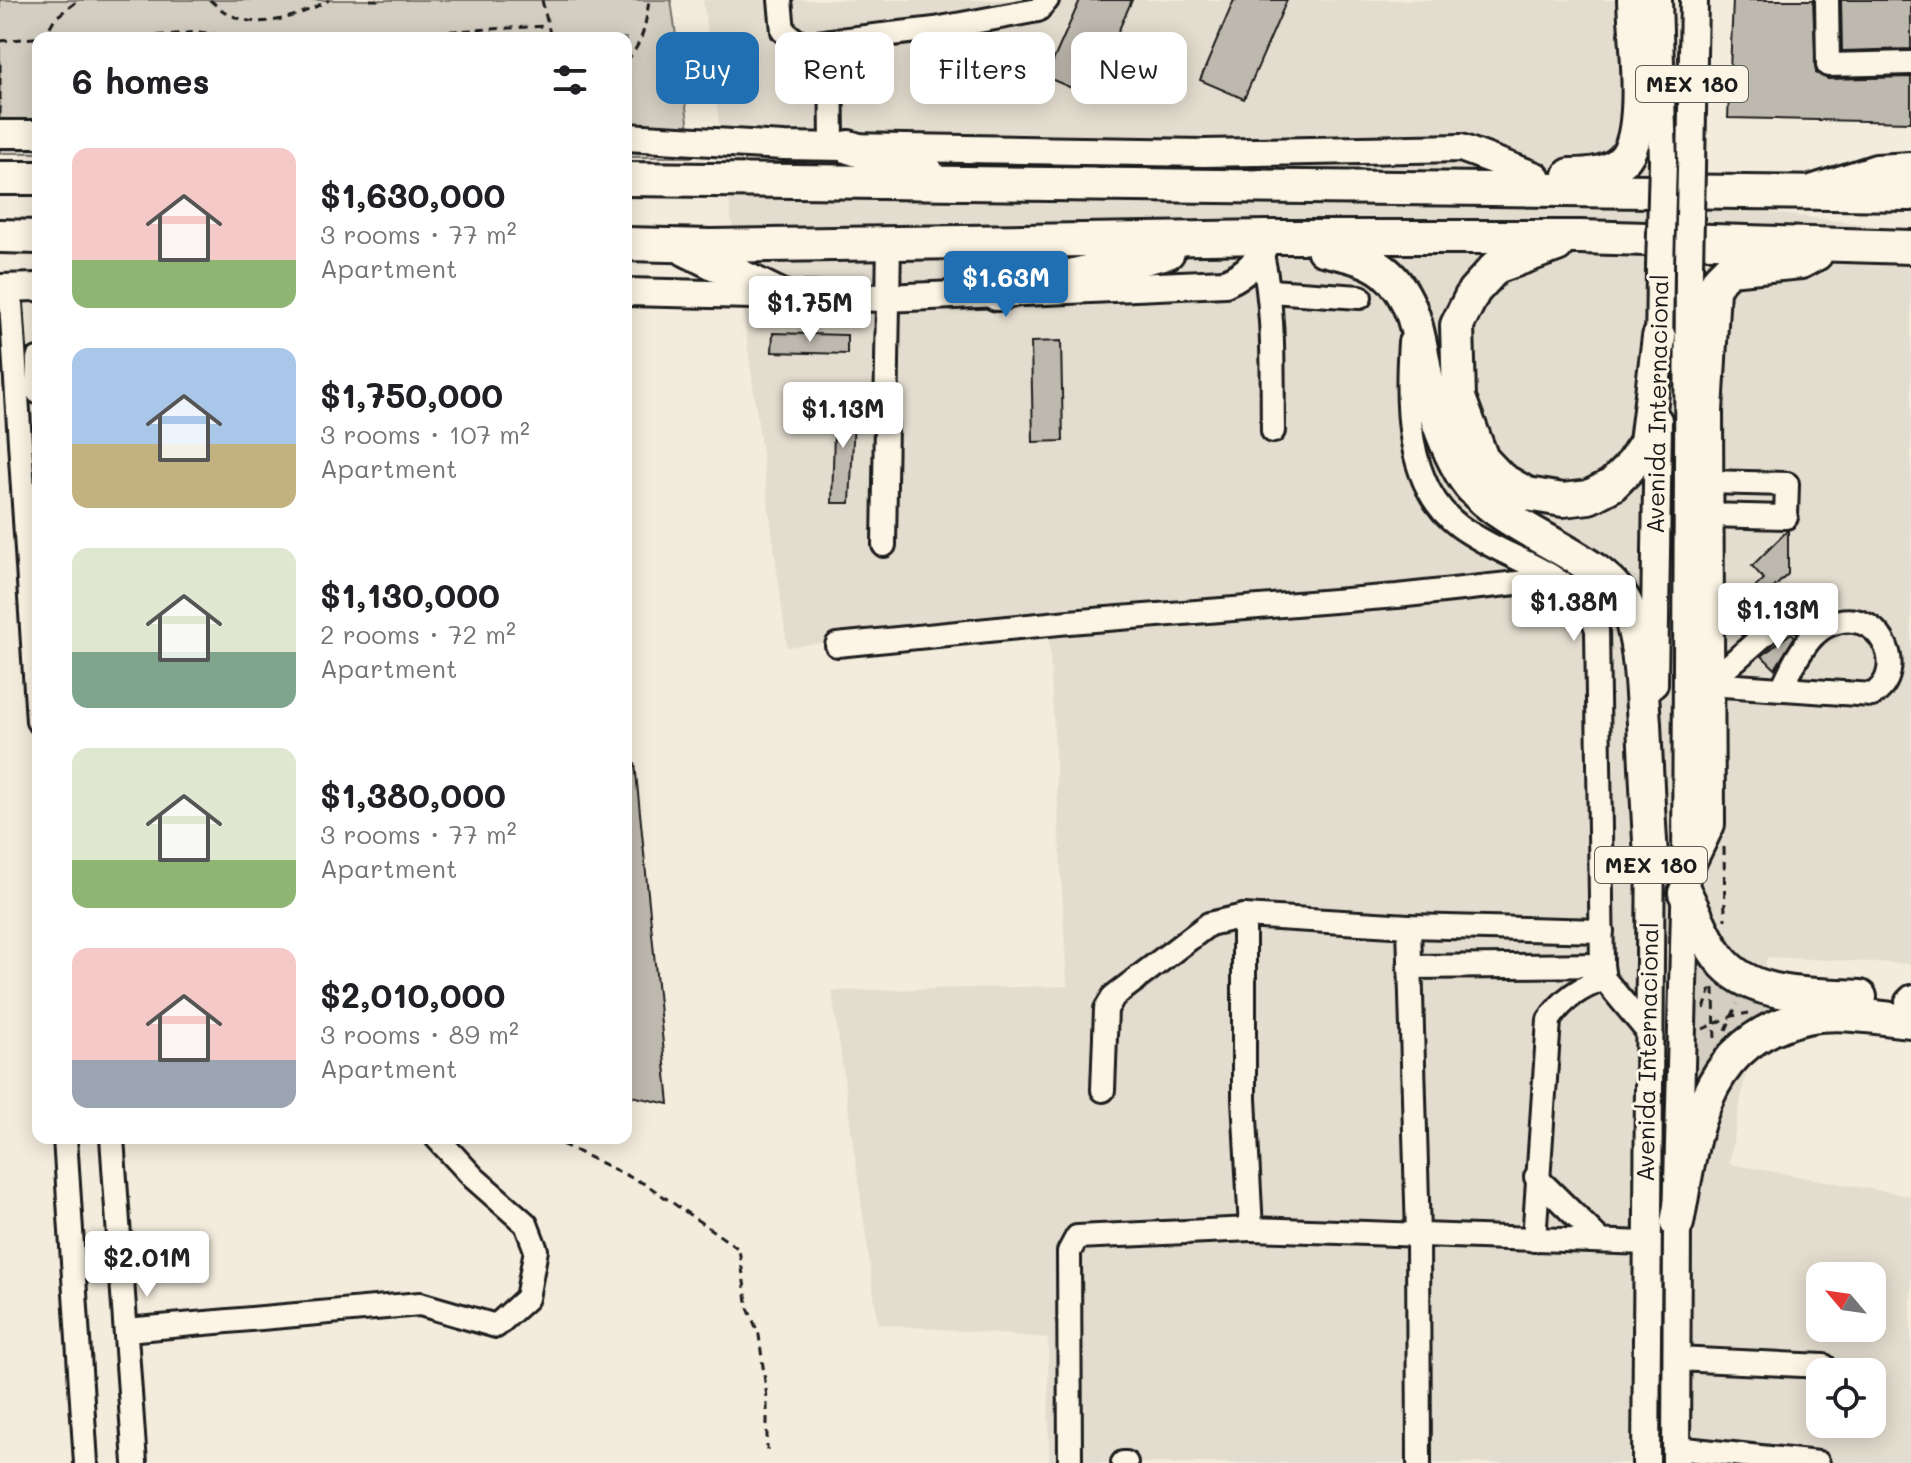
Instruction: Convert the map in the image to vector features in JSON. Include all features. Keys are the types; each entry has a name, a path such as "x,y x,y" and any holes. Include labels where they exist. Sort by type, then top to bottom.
{"highway":[{"path":"1410,188 1442,178 1603,172 1619,164 1632,147 1638,123 1634,0"},
{"path":"840,147 957,181"},
{"path":"0,178 32,178"},
{"path":"632,179 1911,194"},
{"path":"0,236 32,237"},
{"path":"1580,237 1496,267 1474,291 1457,325 1459,398 1482,459 1501,479 1535,496 1563,500 1589,497 1612,485 1629,468 1646,442 1659,337"},
{"path":"632,244 1220,239 1271,243 1580,237 1911,247"},
{"path":"997,294 1220,239"},
{"path":"1271,243 1371,263 1398,285 1413,313 1438,422 1466,480 1483,500 1508,519 1579,560 1616,588 1628,606 1640,656 1651,856"},
{"path":"1835,244 1801,262 1729,269 1713,290 1706,411 1708,824 1686,881 1721,961 1746,979 1773,990 1910,1005"},
{"path":"677,245 783,297"},
{"path":"1677,1223 1694,1135 1705,1100 1716,1076 1742,1049 1777,1028 1808,1017 1910,1005"}],"main road":[{"name":"Avenida Internacional","path":"1646,1463 1648,1032 1663,161 1658,0"},
{"name":"Avenida Internacional","path":"1676,1455 1677,1223 1686,881 1689,266 1694,0"},
{"path":"0,134 32,134"},
{"path":"632,137 840,147 1204,153 1461,148 1536,176"},
{"path":"1800,193 1876,168 1911,166"},
{"path":"632,292 886,298 1225,283 1245,275 1271,243"},
{"path":"5,288 32,287"}],"street":[{"path":"780,0 784,32"},
{"path":"894,34 1038,10 1047,0"},
{"path":"1827,0 1828,65 1911,63"},
{"path":"836,104 840,147"},
{"path":"884,545 889,241"},
{"path":"1271,243 1273,431"},
{"path":"5,288 32,611"},
{"path":"1270,291 1360,297"},
{"path":"1413,313 1409,363 1413,437 1420,466 1436,502 1457,525 1572,590 1592,614 1597,630 1603,972 1648,1032"},
{"path":"1707,482 1787,484 1786,517 1707,515"},
{"path":"837,645 1069,622 1382,598 1554,579"},
{"path":"1788,614 1806,623 1826,626 1845,621 1870,625 1885,631 1895,647 1896,667 1891,679 1882,691 1872,695 1708,684 1788,614"},
{"path":"1782,689 1802,652 1826,626"},
{"path":"1103,1090 1106,1009 1114,996 1209,924 1244,916 1281,916 1409,926 1602,931"},
{"path":"1244,916 1244,1099 1251,1229"},
{"path":"1409,926 1418,1235 1419,1463"},
{"path":"1409,967 1603,972"},
{"path":"1534,1240 1549,1020 1561,1003 1603,972"},
{"path":"65,1144 86,1463"},
{"path":"112,1144 135,1463"},
{"path":"126,1330 420,1304 496,1326 527,1298 536,1250 526,1224 474,1178 443,1144"},
{"path":"1536,1177 1601,1241"},
{"path":"1070,1463 1069,1252 1077,1237 1251,1229 1646,1243"},
{"path":"1676,1359 1806,1365"},
{"path":"1676,1455 1818,1463"}],"path":[{"path":"47,32 55,18 79,0"},
{"path":"210,0 232,16 249,20 278,20 306,12 329,0"},
{"path":"370,0 383,0"},
{"path":"542,0 549,32"},
{"path":"632,55 646,28 649,0"},
{"path":"436,32 547,26"},
{"path":"0,41 32,38"},
{"path":"0,64 0,119"},
{"path":"1724,843 1726,932"},
{"path":"1696,1032 1714,981 1715,1056 1742,992"},
{"path":"562,1144 647,1185 739,1249 748,1308 759,1335 767,1398 767,1450"}],"shaded area":[{"path":"0,0 671,0 675,32 656,32 656,104 686,104 693,157 632,157 632,32 32,32 32,153 0,153"},
{"path":"703,0 1655,0 1658,199 1911,230 1911,964 1767,957 1729,1164 1911,1196 1911,1463 1049,1463 1048,1338 878,1324 832,991 1067,986 1048,617 787,647 717,104 759,104 759,32 707,32"},
{"path":"1694,941 1821,1003 1691,1098"}],"building":[{"path":"1080,0 1132,0 1118,32 1071,32 1071,88 1055,81 1055,57"},
{"path":"1234,0 1287,0 1244,99 1200,80"},
{"path":"1733,0 1813,0 1816,73 1828,79 1911,77 1911,122 1728,118"},
{"path":"1841,0 1911,0 1911,49 1842,51"},
{"path":"773,333 847,335 847,354 772,352"},
{"path":"1061,341 1063,441 1033,442 1031,342"},
{"path":"835,398 855,398 850,503 832,503"},
{"path":"1788,530 1788,574 1750,611 1759,620 1742,636 1730,623 1729,612 1764,579 1752,566"},
{"path":"1791,633 1795,636 1775,669 1762,656"},
{"path":"632,763 635,763 669,1104 632,1096"}]}
